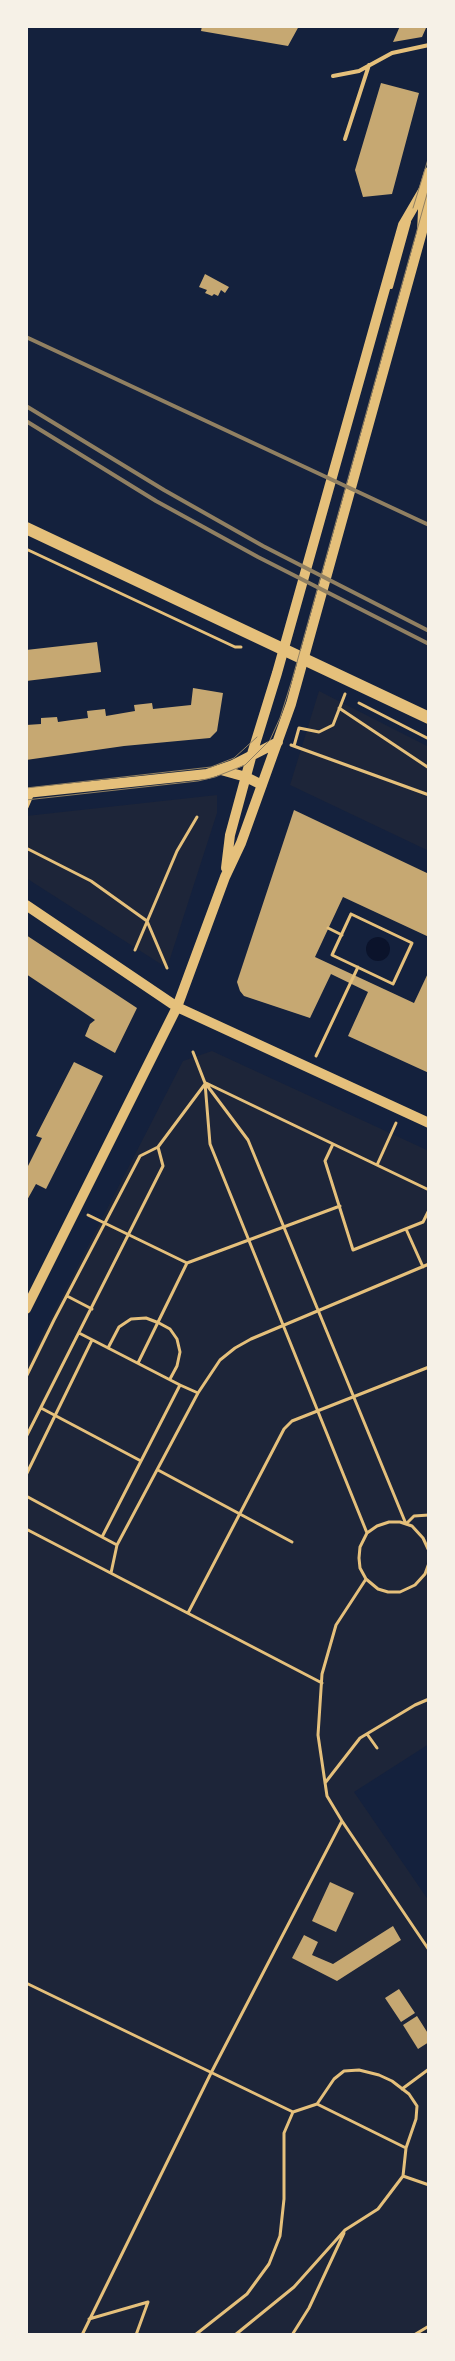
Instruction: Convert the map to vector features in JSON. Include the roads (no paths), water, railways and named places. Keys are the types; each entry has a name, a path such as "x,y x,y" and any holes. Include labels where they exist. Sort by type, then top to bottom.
{"main road":[{"path":"225,877 230,835 252,754 279,674 381,311 403,225 424,188 429,172"},
{"path":"27,1306 177,1008 225,877 241,843 278,742 297,682 422,232 424,188"},
{"path":"26,528 429,718"},
{"path":"29,793 207,774 221,770 278,742"},
{"path":"221,770 246,777 262,785"},
{"path":"26,905 177,1008 429,1123"}],"street":[{"path":"26,806 29,793"}],"lane":[{"path":"333,76 359,71 392,53 429,45"},
{"path":"345,138 369,65"}],"tram line":[{"path":"413,208 429,156"},
{"path":"26,800 198,781 215,777 245,765 270,740 280,718 292,680 429,187"},
{"path":"26,788 211,767 234,758 257,737"}],"railway":[{"path":"26,337 429,525"},
{"path":"26,406 164,490 263,546 429,631"},
{"path":"26,421 156,501 258,557 429,644"}]}
